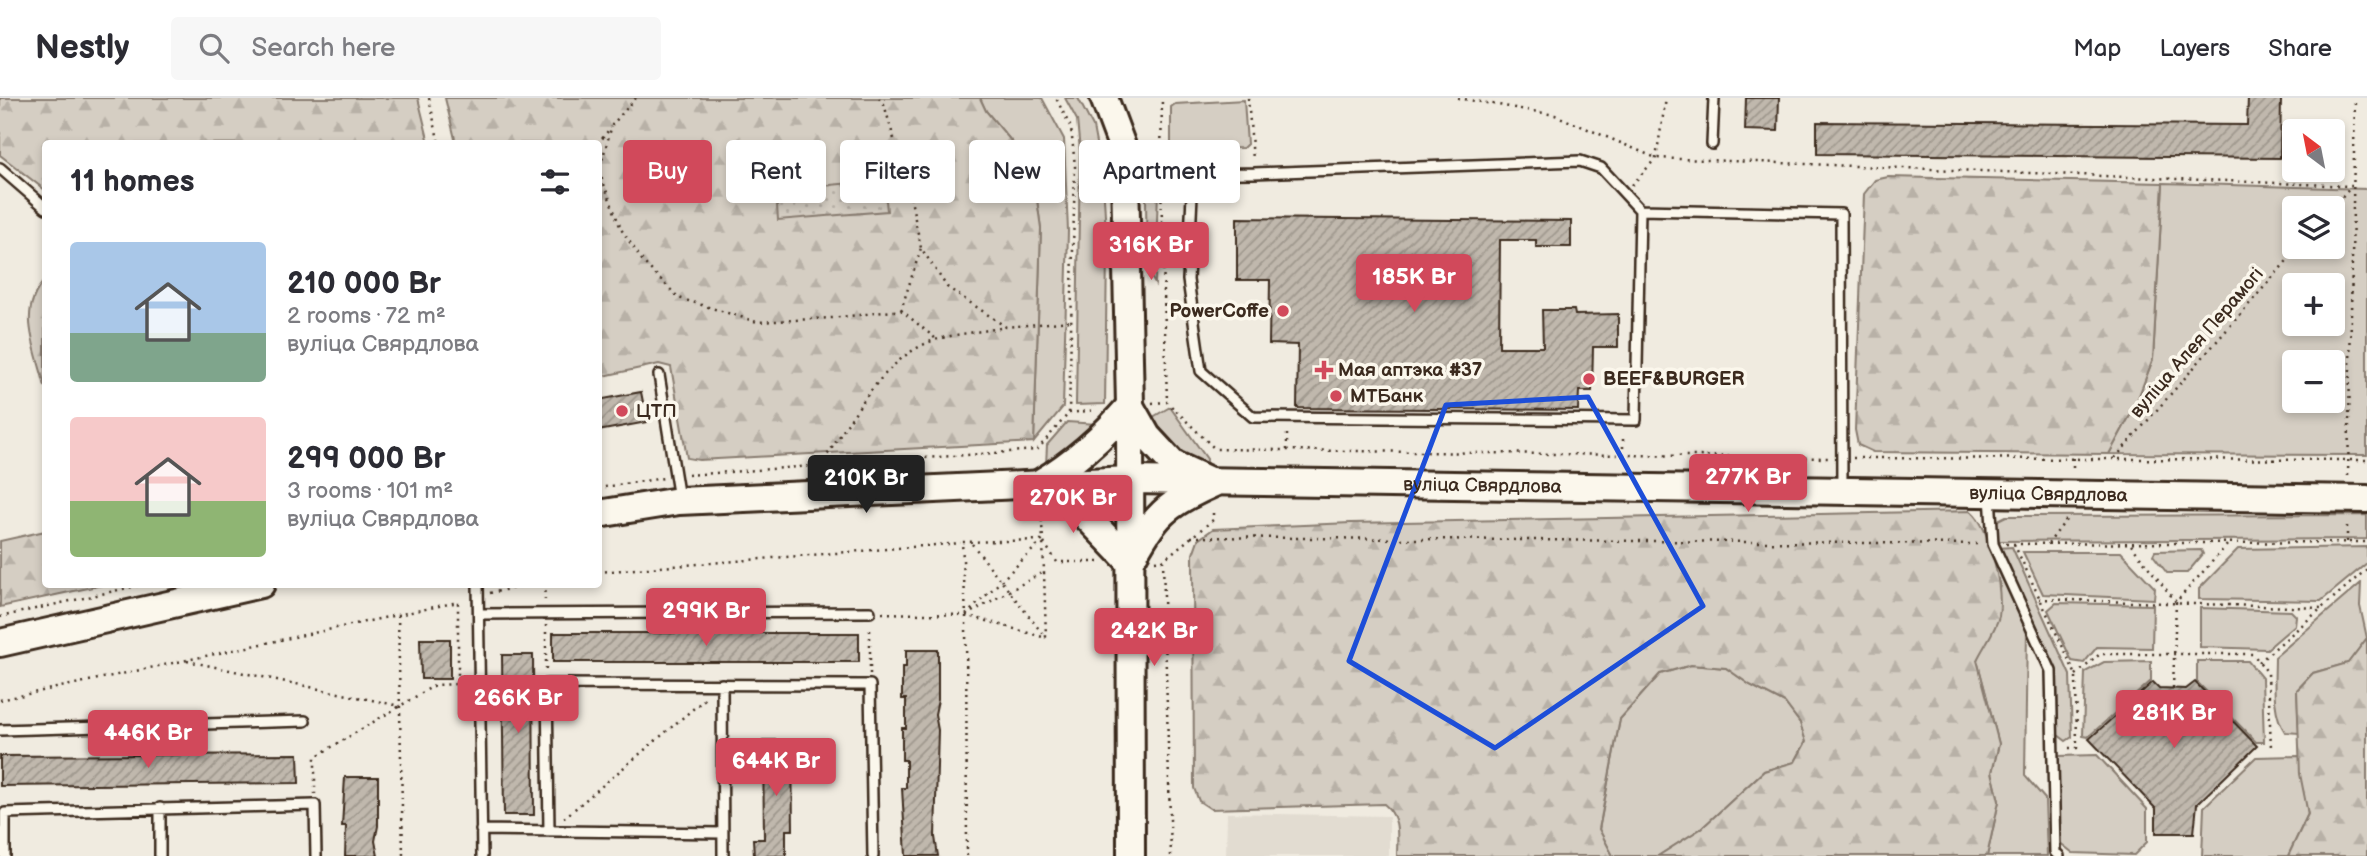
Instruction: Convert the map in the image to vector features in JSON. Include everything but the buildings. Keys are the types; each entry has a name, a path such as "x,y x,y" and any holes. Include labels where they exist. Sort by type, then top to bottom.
{"main road":[{"path":"1104,98 1120,140"},
{"path":"1125,203 1130,480 1127,562 1131,856"},
{"path":"1127,406 1107,432 1040,491 1080,510 1127,562"},
{"path":"1127,406 1147,436 1173,464 1214,495"},
{"name":"вуліца Свярдлова","path":"602,513 677,489 1040,491 1130,480 1214,495 1990,492 2357,499"},
{"path":"1127,562 1148,527 1176,500 1214,495"},
{"path":"0,643 243,588"}],"lane":[{"path":"1712,144 1714,98"},
{"path":"1192,203 1188,280 1200,371 1253,417 1636,420 1640,210 1601,168 1580,161 1240,173"},
{"path":"0,168 42,205"},
{"path":"1640,210 1841,214 1842,492"},
{"path":"659,375 677,489"},
{"path":"1990,492 1993,544 2051,671 2054,852 2059,856"},
{"path":"478,588 482,856"},
{"path":"479,614 870,612"},
{"path":"549,831 547,684 870,685 873,856"},
{"path":"722,684 723,856"},
{"path":"0,730 305,721"},
{"path":"5,856 5,813 315,805 316,856"},
{"path":"160,808 160,856"},
{"path":"481,830 722,833"}],"path":[{"path":"429,98 438,140"},
{"path":"601,140 636,98"},
{"path":"879,98 884,104 922,248 947,287 1006,327"},
{"path":"602,488 677,489 820,466 1037,450 1069,413 1075,166 1072,128 1056,98"},
{"path":"1161,140 1162,98"},
{"path":"1248,98 1254,173"},
{"path":"1458,98 1555,115 1656,158 2352,186"},
{"path":"1625,192 1656,158 1666,98"},
{"path":"2347,542 2357,499 2348,460 2355,98"},
{"path":"602,160 612,125"},
{"path":"602,179 621,229 644,263 679,298 757,322 832,318 901,310 936,340"},
{"path":"2343,196 2352,186"},
{"path":"1162,203 1167,402 1215,449 1842,458 2367,460"},
{"path":"901,310 922,248"},
{"name":"вуліца Алея Перамогі","path":"2115,458 2289,259"},
{"path":"820,466 875,388 906,353 936,340 1006,327 1072,321"},
{"path":"1069,413 1167,402"},
{"path":"1287,417 1287,450"},
{"path":"1623,419 1623,455"},
{"path":"1040,491 1046,638"},
{"path":"1043,540 1057,562 1163,560 1213,520 1214,495"},
{"path":"1191,537 2131,545 2367,542"},
{"path":"602,572 962,542 1043,540"},
{"path":"966,615 1043,540"},
{"path":"962,542 966,615 967,856"},
{"path":"971,543 1046,638"},
{"path":"2176,602 2228,544"},
{"path":"2131,545 2176,602 2173,688"},
{"path":"1163,560 1171,856"},
{"path":"2259,662 2367,569"},
{"path":"966,615 1044,572"},
{"path":"0,617 127,588"},
{"path":"487,594 515,588"},
{"path":"544,588 547,684"},
{"path":"2039,599 2323,608"},
{"path":"0,699 458,603 458,684 435,685 315,757 315,805"},
{"path":"870,685 870,612 966,615 1046,638"},
{"path":"398,615 403,856"},
{"path":"2076,675 2099,654 2253,654 2268,673 2271,748"},
{"path":"184,661 400,706"},
{"path":"549,831 722,684"}],"highlighted area":[{"path":"1588,397 1703,606 1495,748 1349,661 1446,405"}],"shaded area":[{"path":"1227,813 1389,816 1389,856 1226,856"}],"green space":[{"path":"0,98 418,98 428,140 42,140 42,188 0,155"},
{"path":"445,98 980,98 986,111 1010,140 969,140 969,203 1037,203 1041,228 1034,442 699,460 687,458 671,367 659,364 602,376 602,140 455,140"},
{"path":"980,98 1042,98 1064,140 1010,140 986,111"},
{"path":"1065,98 1078,98 1093,127 1095,140 1079,141 1077,120"},
{"path":"1244,100 1247,144 1240,148 1240,140 1171,140 1171,107 1175,104"},
{"path":"1065,162 1068,231 1063,407 1034,442 1041,228 1037,203 1065,203"},
{"path":"1888,177 2163,183 2153,359 2135,406 2109,454 1873,452 1858,445 1855,430 1864,194 1875,180"},
{"path":"2163,183 2367,189 2367,455 2109,454 2135,406 2153,359"},
{"path":"840,184 840,203 886,203 887,211 778,220 777,203 826,203 826,185"},
{"path":"1079,203 1104,203 1107,251 1105,404 1076,405"},
{"path":"1146,203 1158,203 1155,284 1147,270"},
{"path":"42,284 42,376 33,344 30,317 36,292"},
{"path":"1170,407 1207,459 1206,469 1186,463 1175,445 1154,426 1153,417"},
{"path":"1067,422 1098,424 1046,465 1047,445"},
{"path":"1971,511 1978,519 1990,545 2000,605 1992,633 1977,660 1999,744 1992,772 1999,801 1987,856 1658,856 1702,828 1764,771 1795,762 1806,742 1800,723 1785,703 1750,685 1726,668 1691,665 1660,674 1620,719 1599,829 1613,856 1397,856 1396,821 1384,804 1211,809 1199,801 1194,788 1193,554 1198,540 1213,529 1351,523"},
{"path":"2367,515 2367,539 1997,541 1996,521 2006,516"},
{"path":"1981,524 2027,627 2025,776 2045,799 2047,856 1987,856 1999,801 1992,772 1999,744 1977,660 2000,586"},
{"path":"42,532 42,588 88,588 0,607 0,541"},
{"path":"2012,547 2070,675 2072,737 2066,741 2058,735 2057,675 1998,548"},
{"path":"2367,547 2367,563 2321,601 2199,599 2199,589 2238,549"},
{"path":"2201,550 2203,554 2187,573 2167,573 2153,555 2155,551"},
{"path":"2023,552 2121,552 2155,588 2154,599 2043,594"},
{"path":"2361,583 2360,606 2367,638 2348,663 2313,673 2297,690 2299,733 2285,732 2276,706 2275,657"},
{"path":"2056,603 2153,605 2152,648 2097,647 2084,663 2072,661 2048,610"},
{"path":"2200,608 2291,611 2296,616 2295,625 2267,649 2200,647"},
{"path":"2367,638 2367,856 2288,856 2308,814 2300,774 2297,690 2313,673 2348,663"},
{"path":"2151,661 2151,681 2088,737 2083,736 2085,672 2104,662"},
{"path":"2197,661 2248,661 2262,678 2264,742 2256,742 2197,682"},
{"path":"1691,665 1726,668 1750,685 1785,703 1800,723 1806,741 1795,762 1764,771 1702,828 1658,856 1613,856 1599,830 1620,719 1660,674"},
{"path":"2097,755 2147,809 2147,842 2134,855 2073,853 2059,842 2058,756"},
{"path":"2300,756 2308,814 2288,856 2202,856 2204,807 2256,757"}],"place":[{"name":"PowerCoffe","path":"1283,311"},
{"name":"Мая аптэка #37","path":"1324,370"},
{"name":"BEEF&BURGER","path":"1589,379"},
{"name":"МТБанк","path":"1336,396"},
{"name":"ЦТП","path":"622,411"}]}
